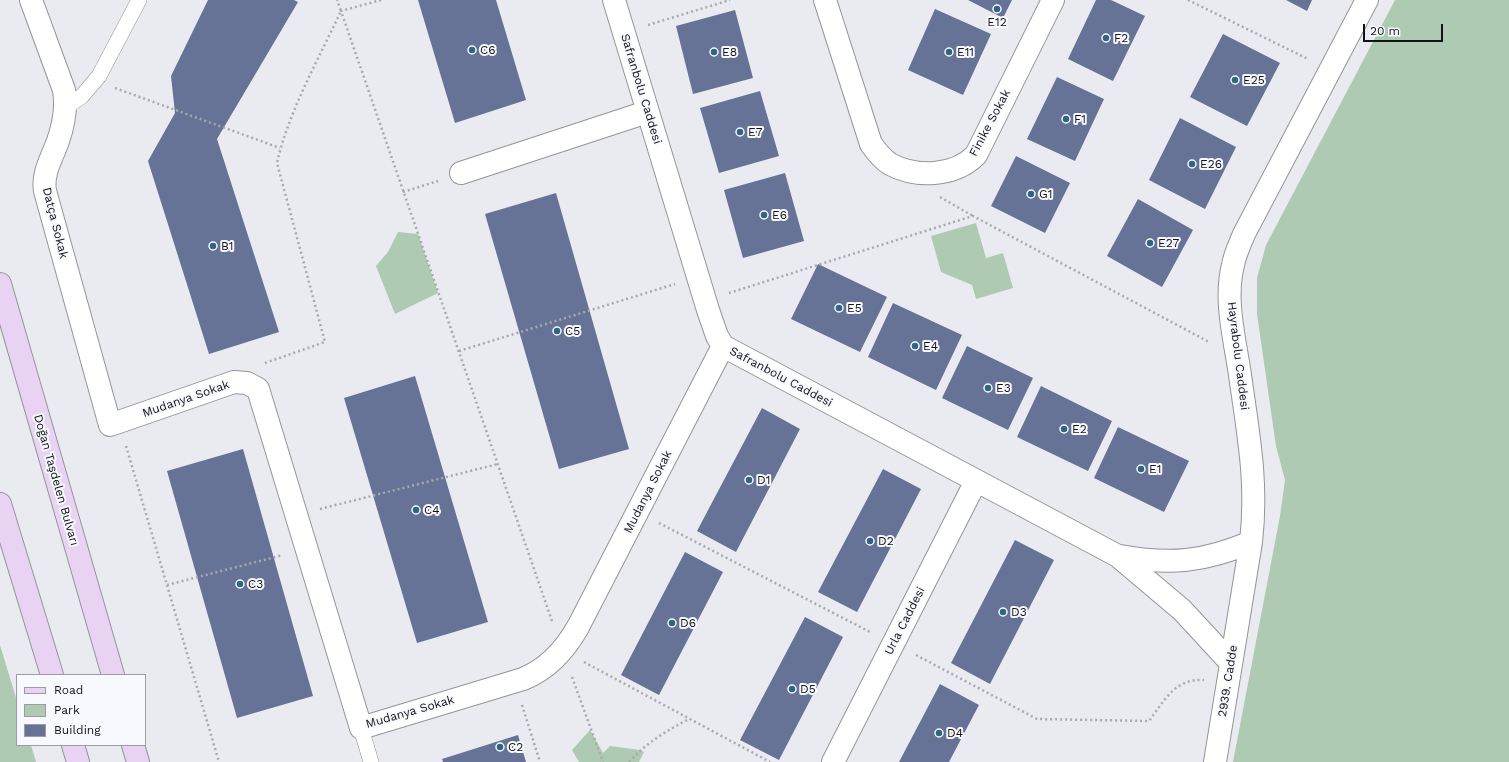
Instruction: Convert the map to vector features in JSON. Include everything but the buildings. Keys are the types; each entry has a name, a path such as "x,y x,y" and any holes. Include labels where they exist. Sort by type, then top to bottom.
{"main road":[{"name":"Doğan Taşdelen Bulvarı","path":"0,284 113,674"},
{"path":"0,504 52,674"},
{"path":"73,746 78,762"},
{"path":"133,746 138,762"}],"street":[{"name":"Datça Sokak","path":"31,0 64,90 64,125 45,174 44,186 115,423"},
{"name":"Safranbolu Caddesi","path":"614,0 705,300 717,336 723,346 1118,556 1182,610 1231,663"},
{"name":"Finike Sokak","path":"825,0 871,144 880,155 890,163 906,170 928,173 961,166 976,155 1053,0"},
{"name":"Hayrabolu Caddesi","path":"1242,599 1255,509 1254,476 1230,301 1232,266 1244,234 1367,0"},
{"path":"461,173 647,112"},
{"name":"Mudanya Sokak","path":"115,423 234,382 246,383 258,389 361,728 531,676 543,669 562,651 578,627 723,346"},
{"name":"Urla Caddesi","path":"833,762 976,481"},
{"name":"Safranbolu Caddesi","path":"1118,556 1153,561 1175,562 1216,555 1251,542"},
{"name":"2939. Cadde","path":"1215,762 1242,599"}],"lane":[{"path":"65,108 82,96 96,81 139,0"},
{"path":"361,728 371,762"}],"path":[{"path":"337,0 562,651 603,762"},
{"path":"246,383 244,371 325,342 277,163 280,148 341,11 381,0"},
{"path":"624,32 730,0"},
{"path":"1188,0 1330,70"},
{"path":"96,81 280,148"},
{"path":"403,192 461,173"},
{"path":"705,300 973,216 1238,357"},
{"path":"459,351 698,277"},
{"path":"115,423 167,586 219,762"},
{"path":"296,514 498,464"},
{"path":"638,512 1037,719 1149,722 1171,691 1184,682 1205,680 1227,686"},
{"path":"167,586 306,549"},
{"path":"562,651 770,762"},
{"path":"514,682 540,762"},
{"path":"629,762 640,750 664,732 689,719"}],"green space":[{"path":"1395,0 1509,0 1509,762 1233,762 1280,516 1285,480 1276,446 1257,314 1257,278 1266,245"},
{"path":"976,223 986,258 1003,253 1013,288 976,299 972,285 941,272 931,236"},
{"path":"398,232 418,234 438,293 395,314 376,266 388,252"},
{"path":"0,645 16,698 16,746 31,746 36,762 0,762"},
{"path":"590,730 603,753 610,746 640,750 644,752 639,762 579,762 572,750"}],"place":[{"name":"E12","path":"997,9"},
{"name":"F2","path":"1106,38"},
{"name":"C6","path":"472,50"},
{"name":"E8","path":"714,52"},
{"name":"E11","path":"949,52"},
{"name":"E25","path":"1235,80"},
{"name":"F1","path":"1066,119"},
{"name":"E7","path":"740,132"},
{"name":"E26","path":"1192,164"},
{"name":"G1","path":"1031,194"},
{"name":"E6","path":"764,215"},
{"name":"E27","path":"1150,243"},
{"name":"B1","path":"213,246"},
{"name":"E5","path":"839,308"},
{"name":"C5","path":"557,331"},
{"name":"E4","path":"915,346"},
{"name":"E3","path":"988,388"},
{"name":"E2","path":"1064,429"},
{"name":"E1","path":"1141,469"},
{"name":"D1","path":"749,480"},
{"name":"C4","path":"416,510"},
{"name":"D2","path":"870,541"},
{"name":"C3","path":"240,584"},
{"name":"D3","path":"1003,612"},
{"name":"D6","path":"672,623"},
{"name":"D5","path":"792,689"},
{"name":"D4","path":"939,733"},
{"name":"C2","path":"500,747"}]}
